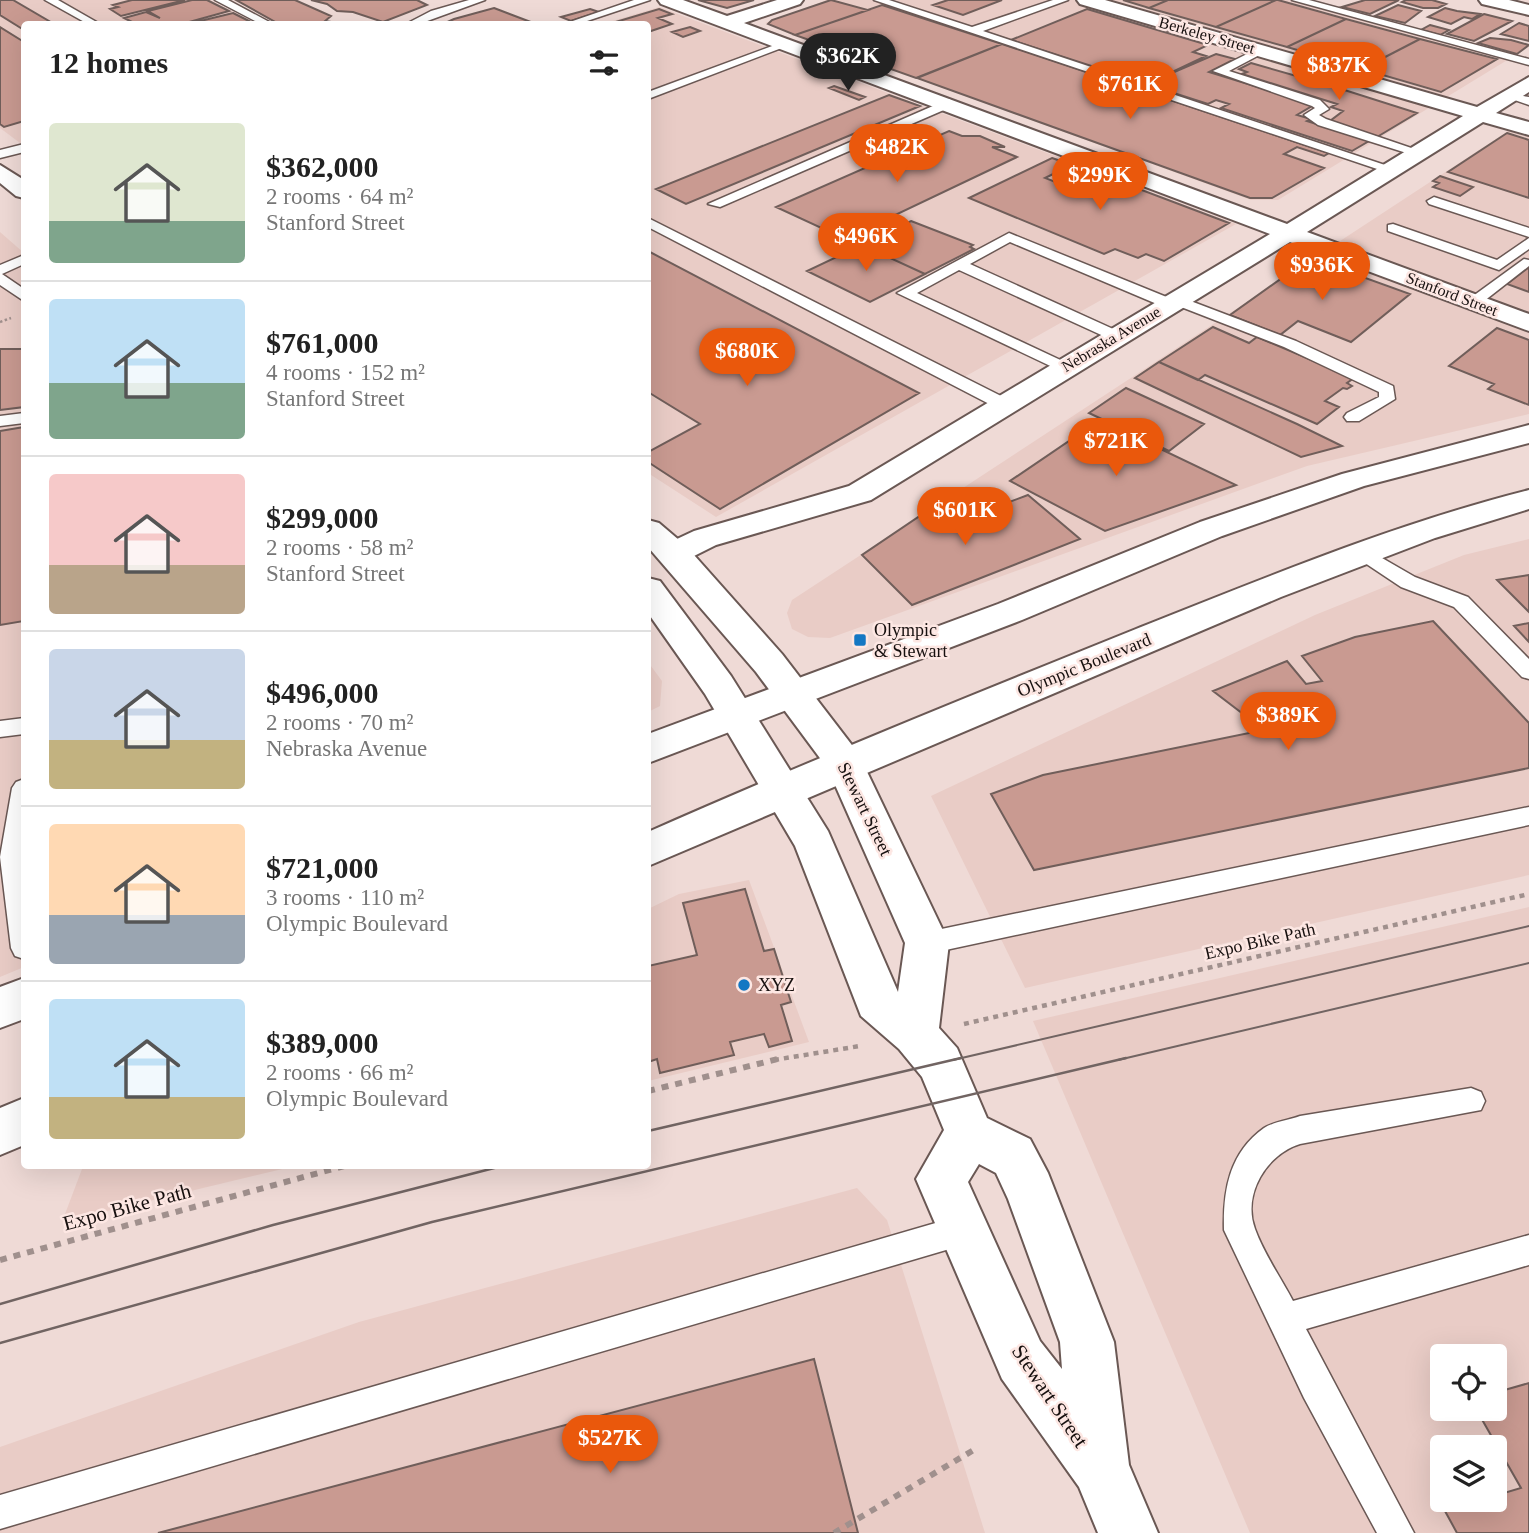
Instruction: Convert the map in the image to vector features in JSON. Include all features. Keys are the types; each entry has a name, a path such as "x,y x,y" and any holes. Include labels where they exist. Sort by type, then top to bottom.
{"street":[{"name":"Stanford Street","path":"667,0 949,103 1529,323"},
{"path":"728,22 794,0"},
{"name":"Berkeley Street","path":"1086,0 1529,129"},
{"path":"1488,0 1529,10"},
{"name":"Nebraska Avenue","path":"661,541 705,538 860,494 1063,367 1385,175 1479,115 1523,93"},
{"path":"0,172 21,189"},
{"path":"651,748 793,691 1010,612 1211,528 1353,480 1529,433"},
{"name":"Olympic Boulevard","path":"651,849 844,763 1303,575 1462,517 1529,499"},
{"name":"Stewart Street","path":"661,541 793,691 844,763 927,943"},
{"path":"651,592 736,714 814,842 877,1003 915,1034 940,1063 970,1134"},
{"path":"915,1034 927,943"},
{"path":"0,1008 21,999"},
{"path":"0,1132 21,1122"},
{"name":"Stewart Street","path":"1100,1467 1087,1342 1030,1190 1013,1156 970,1134 941,1179 1021,1360 1100,1467 1128,1533"}],"lane":[{"path":"50,0 90,21"},
{"path":"220,0 262,21"},
{"path":"452,0 463,5"},
{"path":"419,21 480,0"},
{"path":"578,21 645,0"},
{"path":"879,0 1385,175"},
{"path":"972,31 1063,0"},
{"path":"1297,0 1529,62"},
{"path":"651,95 787,44"},
{"path":"1261,51 1219,72 1316,103 1322,108 1310,115 1322,122 1420,153"},
{"path":"715,204 949,103"},
{"path":"0,154 21,149"},
{"path":"1297,152 1385,175"},
{"path":"1434,201 1529,233"},
{"path":"651,224 1003,404"},
{"path":"1393,228 1499,266 1529,242"},
{"path":"1063,367 905,293 1009,237 1172,302 1290,344 1387,390 1387,399 1353,417"},
{"path":"1474,302 1529,259"},
{"path":"0,270 21,260"},
{"path":"958,264 1116,335"},
{"path":"0,278 21,294"},
{"path":"0,421 21,418"},
{"path":"1363,553 1408,582 1461,602 1529,672"},
{"path":"0,729 21,726"},
{"path":"927,943 1529,816"},
{"path":"21,824 11,864 21,929"},
{"path":"1396,1533 1316,1386 1285,1319 1238,1230 1238,1203 1244,1172 1274,1138 1300,1130 1471,1101"},
{"path":"0,1511 963,1230"},
{"path":"1285,1319 1529,1250"}],"path":[{"name":"Expo Bike Path","path":"999,1017 1013,1011 1529,894"},
{"path":"651,1090 803,1053 856,1047"},
{"name":"Expo Bike Path","path":"0,1260 333,1169"},
{"path":"834,1533 977,1448"}],"shaded area":[{"path":"0,0 210,0 252,21 21,21 21,144 0,128"},
{"path":"827,0 1288,0 1509,59 1278,200 1251,200 765,23"},
{"path":"659,7 1236,224 716,517 651,475 651,21 613,21"},
{"path":"1508,131 1529,137 1529,414 1307,466 830,638 808,637 792,629 787,613 792,600"},
{"path":"0,232 21,250 21,968 0,977"},
{"path":"1529,539 1529,875 1025,988 931,796 1315,615 1464,555"},
{"path":"651,666 662,681 660,706 651,710"},
{"path":"749,880 809,1042 651,1080 651,908 679,894"},
{"path":"1529,907 1529,1533 1250,1533 1033,1021"},
{"path":"82,1169 283,1169 62,1222"},
{"path":"857,1188 887,1220 985,1533 0,1533 0,1447 359,1322"}],"building":[{"path":"0,0 13,0 49,21 21,21 21,28 0,15"},
{"path":"132,0 185,0 121,16 110,9 118,7 113,5"},
{"path":"192,0 207,0 229,11 193,21 130,21 124,18 146,12 160,18 148,11"},
{"path":"236,0 295,0 331,16 325,21 274,21"},
{"path":"311,0 417,0 427,5 380,21 353,12 337,11 327,4"},
{"path":"698,0 754,0 727,8"},
{"path":"831,0 868,10 795,35 768,24 772,20"},
{"path":"948,0 1002,0 963,15 933,5"},
{"path":"1123,0 1168,0 1149,8"},
{"path":"1168,0 1276,0 1216,27 1149,8"},
{"path":"1276,0 1346,19 1287,47 1216,27"},
{"path":"1365,0 1399,0 1370,14 1342,7"},
{"path":"1432,0 1446,4 1438,8 1423,8 1402,2"},
{"path":"882,5 1002,44 916,78 795,35"},
{"path":"1398,5 1421,11 1405,23 1375,16"},
{"path":"494,8 528,21 450,21"},
{"path":"1445,8 1480,14 1472,19 1464,17 1451,24 1428,17"},
{"path":"590,9 599,12 571,21 561,17"},
{"path":"659,9 672,14 658,18 672,24 651,31 651,21 619,21"},
{"path":"1087,9 1208,45 1193,52 1206,56 1147,84 1011,40"},
{"path":"233,13 249,21 200,21"},
{"path":"1484,14 1512,21 1474,41 1447,34"},
{"path":"1346,19 1420,39 1362,69 1287,47"},
{"path":"1519,23 1529,26 1529,41 1501,34"},
{"path":"1430,25 1449,30 1440,35 1421,30"},
{"path":"0,27 21,40 21,122 4,127 0,124"},
{"path":"690,27 700,31 683,37 672,32"},
{"path":"1490,38 1529,45 1517,54 1478,43"},
{"path":"1420,39 1497,59 1441,92 1362,69"},
{"path":"1002,44 1329,153 1324,156 1297,147 1284,154 1324,168 1272,198 1250,198 917,78"},
{"path":"1216,54 1235,59 1209,72 1309,103 1312,106 1297,115 1311,119 1307,121 1369,141 1352,151 1221,108 1229,104 1216,100 1208,104 1152,86 1170,77 1165,76"},
{"path":"1251,63 1417,113 1377,137 1330,121 1343,111 1331,107 1337,104 1242,74 1247,72 1239,69"},
{"path":"834,86 865,97 859,100 829,88"},
{"path":"889,95 920,106 686,204 656,189"},
{"path":"949,131 962,136 980,136 1005,147 992,147 1017,157 845,239 776,207"},
{"path":"1507,133 1529,140 1529,198 1448,172"},
{"path":"1052,158 1072,165 1045,178 1058,183 1089,170 1229,223 1164,261 1146,254 1138,258 1115,249 1104,254 969,198"},
{"path":"1440,176 1473,187 1460,196 1433,187 1439,183 1433,181"},
{"path":"911,221 973,245 970,247 974,249 925,274 862,245"},
{"path":"862,245 925,274 870,302 807,271"},
{"path":"651,253 919,393 720,509 651,464 651,450 700,424 651,394"},
{"path":"1310,258 1410,294 1351,342 1298,321 1280,335 1230,315"},
{"path":"1529,267 1529,292 1507,284"},
{"path":"1213,327 1249,343 1257,337 1354,378 1347,383 1352,386 1343,388 1325,401 1339,407 1317,424 1205,375 1198,380 1159,362"},
{"path":"1497,328 1529,340 1529,405 1488,389 1494,384 1449,366"},
{"path":"0,349 21,349 21,407 0,410"},
{"path":"1159,362 1342,446 1301,457 1135,378"},
{"path":"1126,388 1204,424 1169,451 1089,413"},
{"path":"1100,420 1236,485 1105,531 1010,481"},
{"path":"21,428 21,622 0,625 0,431"},
{"path":"1028,495 1080,539 912,605 862,555 933,507 950,524"},
{"path":"1529,575 1529,612 1497,580"},
{"path":"1433,621 1529,723 1529,768 1034,870 991,794 1043,775 1264,730 1213,691 1287,661 1306,684 1322,681 1302,656 1355,637"},
{"path":"1529,623 1529,642 1514,626"},
{"path":"745,889 764,951 774,949 791,1002 781,1005 792,1041 769,1047 764,1034 730,1042 734,1055 660,1073 657,1059 651,1061 651,965 697,955 683,903"},
{"path":"814,1359 858,1533 158,1533"},
{"path":"1529,1383 1529,1533 1457,1533 1446,1512 1507,1512 1507,1492 1521,1488 1507,1463 1507,1435 1491,1435 1483,1421 1507,1421 1507,1389"}],"tram line":[{"path":"953,1060 1529,926"},
{"path":"1118,1060 1529,963"},
{"path":"651,1130 961,1058"},
{"path":"0,1343 432,1222 1126,1058"},
{"path":"0,1304 273,1225 490,1169"}],"place":[{"name":"Olympic & Stewart","path":"860,640"},
{"name":"XYZ","path":"744,985"}]}
